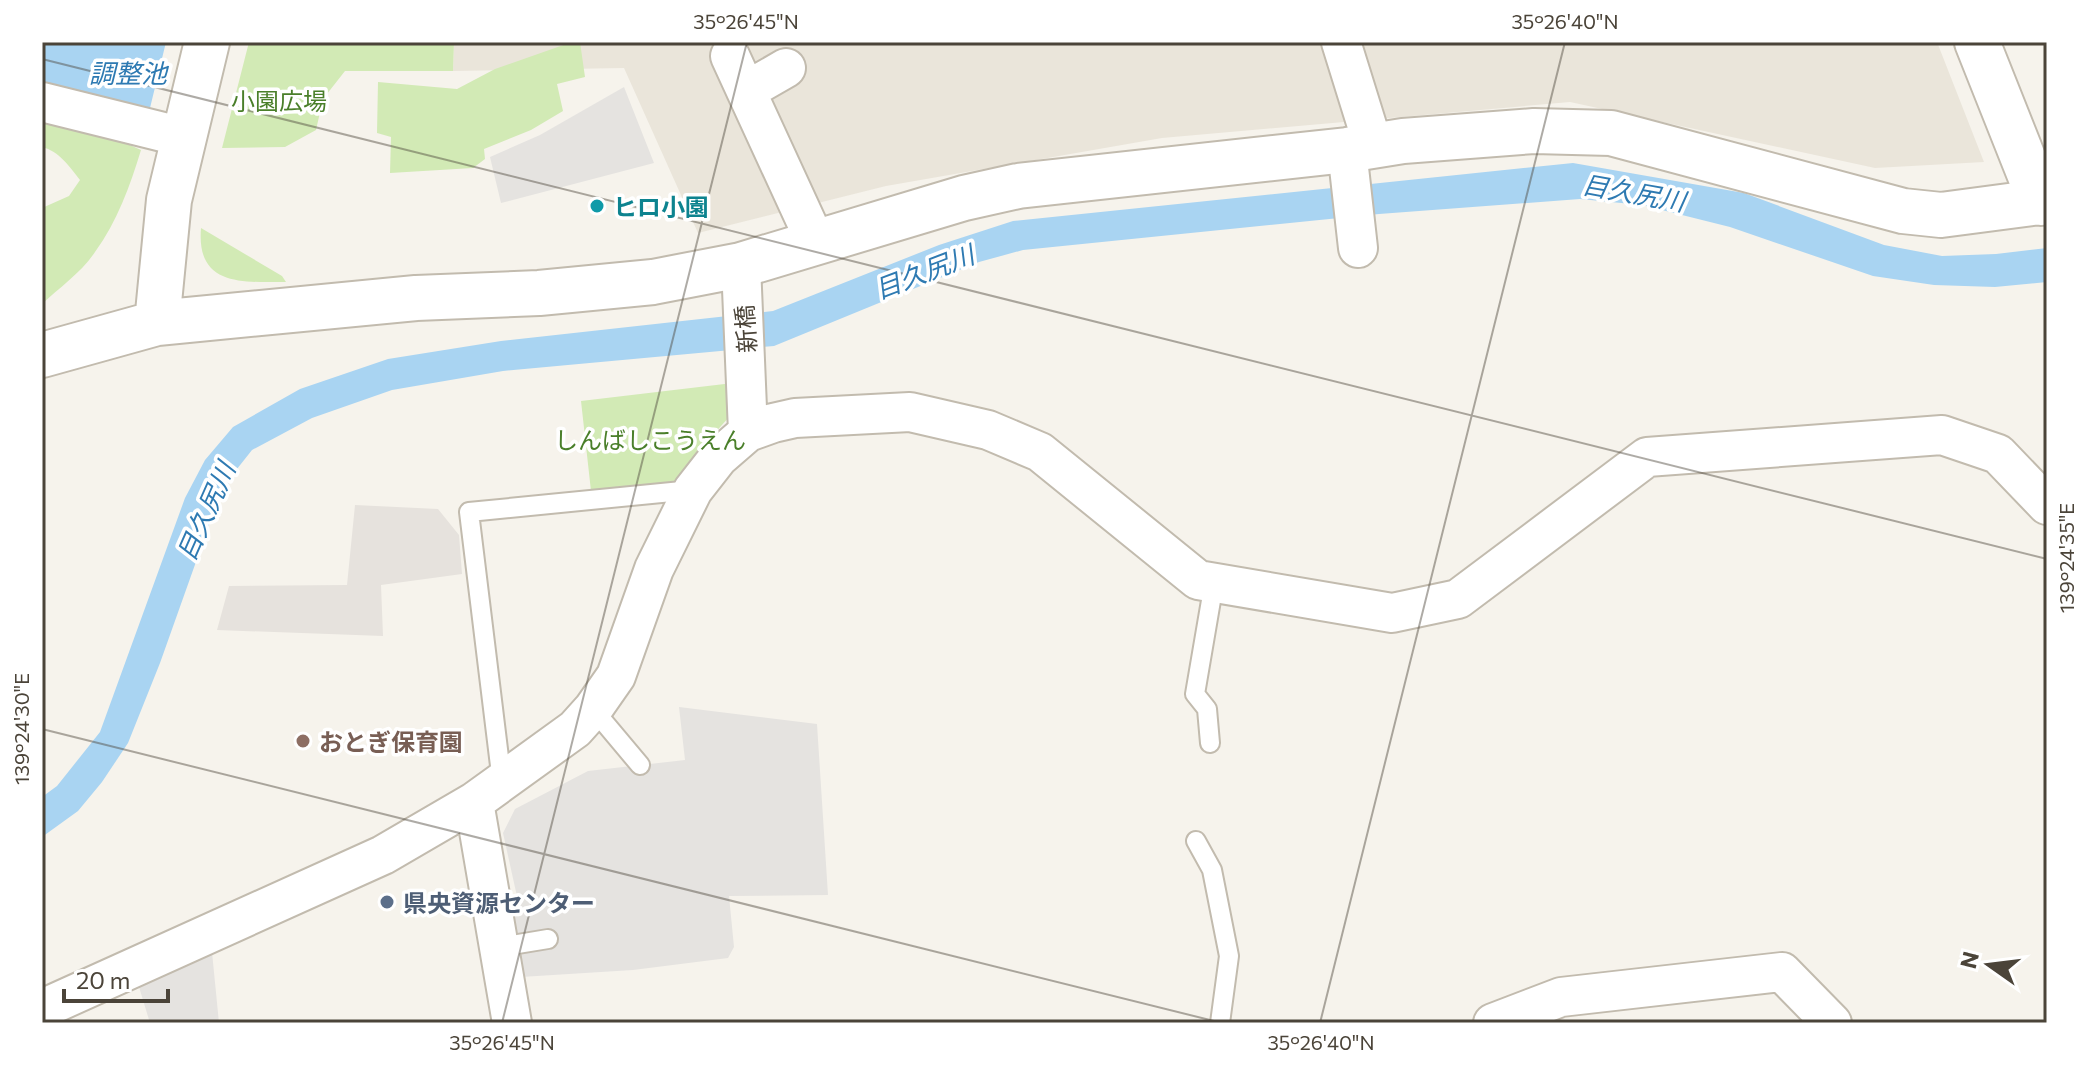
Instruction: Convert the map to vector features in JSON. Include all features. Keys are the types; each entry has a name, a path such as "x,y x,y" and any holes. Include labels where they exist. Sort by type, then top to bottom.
{"street":[{"path":"157,323 169,200 207,42"},
{"path":"1341,42 1356,155 1357,242"},
{"path":"42,355 157,323 416,298 539,293 653,282 741,278 816,243 964,198 1018,186 1356,155 1534,131 1611,133 1903,211 1941,215 2044,202 1977,42"},
{"path":"730,56 816,243"},
{"path":"746,91 786,68"},
{"path":"42,102 183,137"},
{"name":"新橋","path":"741,278 748,432"},
{"path":"42,1009 383,855 488,792 575,729 616,676 654,569 693,490 718,458 748,432 795,418 910,412 988,430 1040,452 1198,580 1392,613 1458,599 1647,457 1942,435 1998,454 2047,505"},
{"path":"488,792 499,947 512,1023"},
{"path":"1493,1023 1561,997 1782,972 1832,1023"}],"lane":[{"path":"488,792 469,512 693,490"},
{"path":"1210,743 1207,709 1195,694 1214,583"},
{"path":"593,709 640,765"},
{"path":"1196,841 1212,870 1229,956 1220,1023"},
{"path":"499,947 548,939"}],"shaded area":[{"path":"454,42 1937,42 1984,162 1875,168 1570,102 1162,138 886,186 698,233 624,68 453,71"},
{"path":"624,87 654,163 501,203 490,157 540,135"},
{"path":"355,505 438,509 459,535 462,574 381,585 383,636 217,630 229,586 347,585"},
{"path":"679,707 817,724 828,895 729,896 734,947 728,958 633,970 521,977 509,919 520,910 503,833 515,809 588,771 685,760"},
{"path":"212,952 219,1023 150,1023 139,987"}],"green space":[{"name":"小園広場","path":"249,42 454,42 453,71 345,71 323,99 316,130 285,147 222,148"},
{"path":"572,42 580,42 585,77 557,84 563,111 531,130 484,149 485,159 473,168 390,173 391,137 377,133 378,82 457,89 495,69"},
{"path":"42,118 112,137 141,150 122,203 103,240 84,266 42,304 42,208 69,196 80,180 59,156 42,147"},
{"path":"201,228 282,276 286,282 239,280 214,271 201,247"},
{"name":"しんばしこうえん","path":"733,383 730,416 695,455 676,483 591,491 581,401"}],"water":[{"name":"調整池","path":"42,42 166,42 150,108 42,83"},
{"name":"目久尻川","path":"1573,163 1744,193 1884,245 1942,256 2047,248 2047,282 1995,287 1934,285 1873,276 1730,227 1642,205 1580,199 1379,214 1023,250 979,262 774,346 503,371 392,390 312,418 252,450 233,474 213,514 128,743 78,811 42,837 42,797 57,786 100,732 185,498 205,460 233,427 300,389 388,359 501,341 773,311 939,245 1013,221"}],"place":[{"name":"ヒロ小園","path":"597,206"},
{"name":"おとぎ保育園","path":"303,741"},
{"name":"県央資源センター","path":"387,902"}]}
